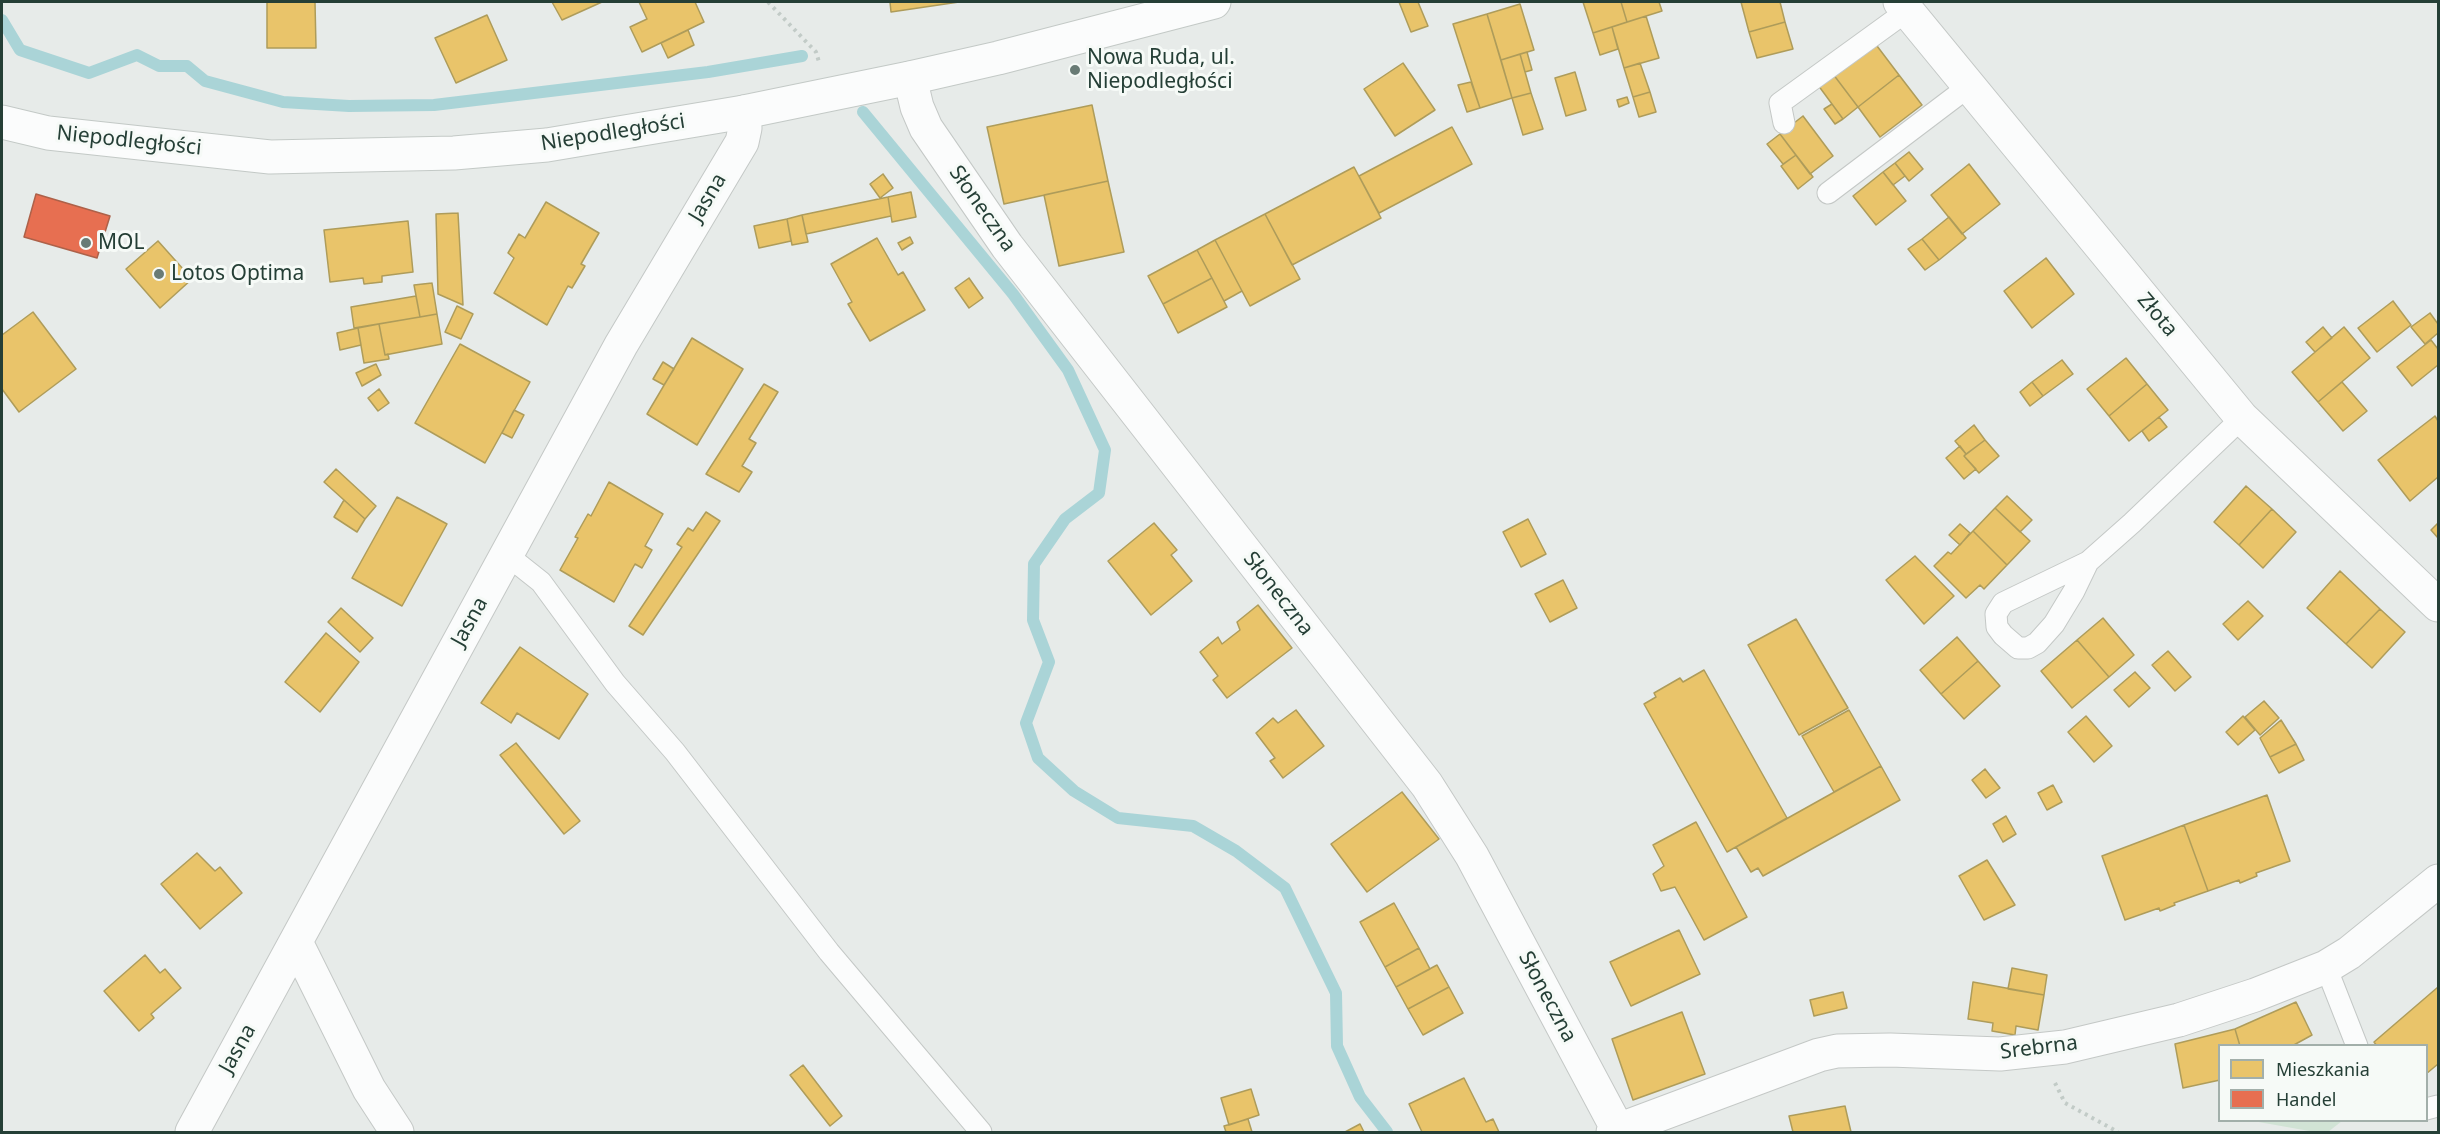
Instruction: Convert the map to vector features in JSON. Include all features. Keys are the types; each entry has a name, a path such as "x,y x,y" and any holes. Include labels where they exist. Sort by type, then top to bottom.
{"street":[{"name":"Niepodległości","path":"2,122 48,133 270,157 362,157 454,153 547,145 744,112 910,78 1043,47 1214,2"},
{"name":"Złota","path":"1904,6 1968,87 2242,418 2439,605"},
{"name":"Słoneczna","path":"910,78 917,107 926,128 1007,246 1427,785 1472,856 1615,1131"},
{"name":"Jasna","path":"192,1132 621,345 742,142 745,128 744,112"},
{"name":"Srebrna","path":"1615,1131 1819,1055 1837,1051 1890,1050 2000,1054 2076,1044 2179,1020 2255,995 2326,967 2349,953 2439,881"},
{"path":"296,942 369,1089 397,1132"}],"lane":[{"path":"1784,123 1780,103 1904,6"},
{"path":"1828,193 1968,87"},
{"path":"2088,562 2054,624 2037,642 2028,648 2018,648 2003,635 1997,627 1996,614 2002,603 2088,562 2242,418"},
{"path":"507,555 542,582 615,683 675,752 829,952 981,1132"},
{"path":"2326,967 2356,1044"}],"path":[{"path":"768,2 816,52 826,95"},
{"path":"2039,1050 2065,1103 2118,1132"}],"green space":[{"path":"2259,1122 2341,1122 2328,1132 2315,1132"}],"building: Mieszkania":[{"path":"267,2 315,2 316,48 267,48"},
{"path":"552,2 602,2 562,20"},
{"path":"639,2 695,2 704,22 642,52 630,27 647,19"},
{"path":"890,2 959,2 891,12"},
{"path":"1399,2 1418,2 1428,26 1411,32"},
{"path":"1583,2 1621,2 1627,22 1593,33"},
{"path":"1621,2 1659,2 1662,11 1627,22"},
{"path":"1741,2 1780,2 1785,22 1749,32"},
{"path":"1520,4 1534,50 1501,60 1487,14"},
{"path":"1487,14 1512,98 1480,108 1453,24"},
{"path":"487,15 507,60 456,83 435,38"},
{"path":"1646,16 1659,58 1624,68 1612,27"},
{"path":"1785,22 1793,49 1757,58 1749,32"},
{"path":"1612,27 1618,49 1600,55 1593,33"},
{"path":"688,30 694,45 668,58 661,43"},
{"path":"1874,42 1899,75 1858,107 1833,74"},
{"path":"1527,52 1532,70 1525,72 1520,54"},
{"path":"1520,54 1531,93 1512,98 1501,60"},
{"path":"1403,63 1435,110 1395,136 1364,89"},
{"path":"1640,63 1650,92 1633,97 1624,68"},
{"path":"1575,72 1586,110 1566,116 1555,78"},
{"path":"1833,74 1858,107 1843,119 1818,85"},
{"path":"1899,75 1922,105 1880,137 1858,107"},
{"path":"1471,82 1480,108 1467,112 1458,85"},
{"path":"1650,92 1656,112 1639,117 1633,97"},
{"path":"1531,93 1543,129 1523,135 1512,98"},
{"path":"1627,97 1629,103 1619,107 1617,100"},
{"path":"1832,104 1843,119 1835,124 1824,109"},
{"path":"1092,105 1108,181 1004,204 987,127"},
{"path":"1803,116 1833,156 1810,174 1780,134"},
{"path":"1452,127 1472,164 1379,213 1359,176"},
{"path":"1780,134 1796,155 1783,164 1767,144"},
{"path":"1909,152 1923,169 1909,181 1895,163"},
{"path":"1796,155 1813,177 1798,189 1781,166"},
{"path":"1895,163 1905,176 1893,185 1883,172"},
{"path":"1969,164 2000,204 1962,234 1931,195"},
{"path":"1354,167 1381,218 1292,265 1265,214"},
{"path":"1883,172 1906,201 1876,225 1853,196"},
{"path":"883,174 893,188 880,198 870,184"},
{"path":"1108,181 1124,252 1059,266 1044,195"},
{"path":"911,192 916,217 892,222 888,197"},
{"path":"888,197 891,216 806,234 802,215"},
{"path":"546,202 599,233 581,264 585,266 572,288 568,286 547,325 494,293 514,258 508,253 519,234 525,238"},
{"path":"458,213 463,305 438,294 436,214"},
{"path":"1265,214 1300,279 1250,306 1215,240"},
{"path":"802,215 808,242 792,245 787,219"},
{"path":"1949,217 1966,238 1939,260 1922,239"},
{"path":"787,219 791,241 759,248 754,226"},
{"path":"408,221 413,272 382,276 382,282 364,284 363,278 330,282 324,230"},
{"path":"910,237 913,243 902,250 898,243"},
{"path":"877,238 898,275 903,272 925,310 870,341 848,304 852,302 831,264"},
{"path":"1922,239 1939,260 1925,270 1908,249"},
{"path":"1215,240 1242,291 1224,301 1197,250"},
{"name":"Lotos Optima","path":"158,241 192,279 160,308 126,269"},
{"path":"1197,250 1212,278 1163,304 1148,276"},
{"path":"2046,258 2074,294 2032,328 2004,291"},
{"path":"969,278 983,298 969,308 955,288"},
{"path":"1212,278 1227,307 1178,333 1163,304"},
{"path":"432,283 437,314 420,317 414,285"},
{"path":"416,296 420,317 354,328 351,307"},
{"path":"2393,301 2411,325 2377,352 2358,328"},
{"path":"457,306 473,314 461,339 445,332"},
{"path":"33,312 76,369 19,412 2,389 2,335"},
{"path":"2430,313 2438,324 2438,333 2425,344 2411,327"},
{"path":"437,314 442,344 385,355 379,324"},
{"path":"379,324 385,355 388,354 389,359 364,363 358,328"},
{"path":"2323,327 2332,338 2315,352 2306,342"},
{"path":"2344,327 2370,358 2318,402 2292,372"},
{"path":"358,328 361,345 340,350 337,333"},
{"path":"692,338 743,369 697,445 647,414"},
{"path":"2431,340 2438,349 2438,365 2412,386 2397,367"},
{"path":"460,344 530,382 485,463 415,423"},
{"path":"2126,358 2147,384 2109,416 2087,389"},
{"path":"2062,360 2073,374 2043,396 2032,382"},
{"path":"663,362 674,369 664,385 653,379"},
{"path":"376,364 381,375 362,386 356,373"},
{"path":"2032,382 2043,396 2030,406 2020,392"},
{"path":"2342,382 2367,411 2343,431 2318,402"},
{"path":"764,384 778,392 749,439 756,443 742,466 752,472 739,492 706,474"},
{"path":"2147,384 2168,410 2129,441 2109,416"},
{"path":"379,389 389,403 378,411 368,398"},
{"path":"514,410 524,415 512,438 502,433"},
{"path":"2435,416 2438,421 2438,477 2410,501 2378,460"},
{"path":"2159,417 2167,427 2149,441 2142,431"},
{"path":"1974,425 1985,440 1966,454 1955,441"},
{"path":"1985,440 1999,456 1979,473 1964,456"},
{"path":"1960,446 1966,454 1964,456 1976,469 1964,479 1946,458"},
{"path":"336,469 376,506 365,519 324,482"},
{"path":"609,482 663,514 645,546 652,550 642,568 635,564 614,602 560,570 578,538 575,537 588,514 591,516"},
{"path":"2246,486 2272,509 2239,545 2214,522"},
{"path":"2007,496 2032,520 2020,532 1995,508"},
{"path":"397,497 447,524 402,606 352,578"},
{"path":"344,500 365,519 357,532 334,517"},
{"path":"1995,508 2030,541 2007,565 1973,531"},
{"path":"2272,509 2296,532 2263,568 2239,545"},
{"path":"706,512 720,521 643,635 629,626 682,547 677,544 688,528 693,531"},
{"path":"1528,519 1546,554 1521,567 1503,532"},
{"path":"1154,523 1177,550 1171,555 1192,581 1151,615 1108,561"},
{"path":"2438,523 2438,538 2431,530"},
{"path":"1960,524 1970,533 1960,545 1949,535"},
{"path":"1973,531 2007,565 1984,589 1980,585 1966,598 1934,566 1948,552 1951,554"},
{"path":"1915,556 1954,596 1924,624 1886,580"},
{"path":"2340,571 2380,609 2346,644 2307,608"},
{"path":"1563,580 1577,608 1550,622 1535,594"},
{"path":"2248,601 2263,616 2238,640 2223,624"},
{"path":"1258,605 1292,648 1227,698 1213,680 1218,676 1200,652 1218,637 1222,644 1240,630 1237,622"},
{"path":"341,608 373,638 360,652 328,622"},
{"path":"2380,609 2405,632 2372,668 2346,644"},
{"path":"2103,618 2134,655 2109,677 2077,640"},
{"path":"1796,619 1848,708 1799,735 1748,645"},
{"path":"326,633 359,662 320,712 285,682"},
{"path":"1957,637 1978,661 1941,694 1920,670"},
{"path":"2077,640 2109,677 2072,708 2041,671"},
{"path":"520,647 588,694 559,739 517,713 511,723 481,703"},
{"path":"2168,651 2191,677 2175,691 2152,665"},
{"path":"1978,661 2000,686 1964,719 1941,694"},
{"path":"1704,670 1787,818 1727,852 1644,704 1656,697 1654,693 1680,678 1683,682"},
{"path":"2135,672 2150,688 2129,707 2114,690"},
{"path":"2264,701 2279,718 2260,735 2245,717"},
{"path":"1296,710 1324,746 1283,778 1270,761 1275,758 1256,733 1273,718 1278,723"},
{"path":"1849,710 1881,766 1834,792 1802,736"},
{"path":"2086,716 2112,746 2094,762 2068,732"},
{"path":"2243,716 2255,730 2238,745 2226,732"},
{"path":"2281,720 2296,744 2270,757 2260,738"},
{"path":"516,743 580,821 564,834 500,755"},
{"path":"2296,744 2304,760 2279,773 2270,757"},
{"path":"1881,766 1900,800 1763,876 1758,868 1751,872 1736,847"},
{"path":"1985,769 2000,788 1986,798 1972,780"},
{"path":"2053,785 2062,802 2047,810 2038,793"},
{"path":"1402,792 1439,839 1367,892 1331,844"},
{"path":"2267,795 2290,861 2256,873 2257,876 2240,883 2239,880 2208,891 2184,825"},
{"path":"2006,816 2016,834 2003,842 1993,824"},
{"path":"1696,822 1747,917 1704,940 1675,887 1661,891 1653,874 1664,866 1653,845"},
{"path":"2184,825 2208,891 2174,903 2175,905 2160,911 2159,908 2125,920 2102,856"},
{"path":"197,853 215,871 220,867 242,893 200,929 161,884"},
{"path":"1987,860 2015,905 1984,920 1959,876"},
{"path":"1394,903 1419,948 1385,967 1360,922"},
{"path":"1679,930 1700,974 1631,1006 1610,962"},
{"path":"1419,948 1430,969 1396,987 1385,967"},
{"path":"145,955 160,973 165,969 181,988 151,1014 154,1018 139,1031 104,991"},
{"path":"1437,965 1449,987 1408,1009 1396,987"},
{"path":"2012,968 2047,975 2044,995 2008,989"},
{"path":"1973,982 2044,995 2038,1030 2016,1026 2015,1035 1992,1031 1993,1023 1968,1019"},
{"path":"1449,987 1463,1013 1423,1035 1408,1009"},
{"path":"2438,987 2438,1064 2428,1072 2428,1044 2376,1044 2374,1042"},
{"path":"1843,992 1847,1008 1814,1016 1810,1000"},
{"path":"2296,1002 2312,1035 2296,1044 2239,1044 2235,1029"},
{"path":"1682,1012 1705,1074 1633,1100 1612,1039"},
{"path":"2235,1029 2239,1044 2218,1044 2218,1080 2183,1088 2175,1044"},
{"path":"803,1065 842,1116 830,1126 790,1075"},
{"path":"1464,1078 1486,1122 1493,1119 1499,1132 1422,1132 1409,1104"},
{"path":"1251,1089 1259,1115 1229,1125 1221,1098"},
{"path":"1845,1106 1851,1132 1793,1132 1789,1116"},
{"path":"1248,1119 1252,1132 1226,1132 1224,1126"},
{"path":"1360,1124 1364,1132 1345,1132"}],"building: Handel":[{"path":"36,194 110,216 97,258 24,237"}],"waterway":[{"path":"2,20 20,50 89,73 137,55 159,66 187,66 205,81 283,102 349,106 434,105 708,72 802,56"},
{"path":"863,112 1013,294 1068,370 1105,450 1099,493 1065,519 1034,564 1033,620 1049,662 1026,723 1038,758 1074,791 1118,818 1193,826 1236,851 1285,888 1336,993 1337,1046 1360,1097 1387,1132"}],"place":[{"name":"Nowa Ruda, ul. Niepodległości","path":"1075,70"},
{"name":"MOL","path":"86,243"},
{"name":"Lotos Optima","path":"159,274"}]}
